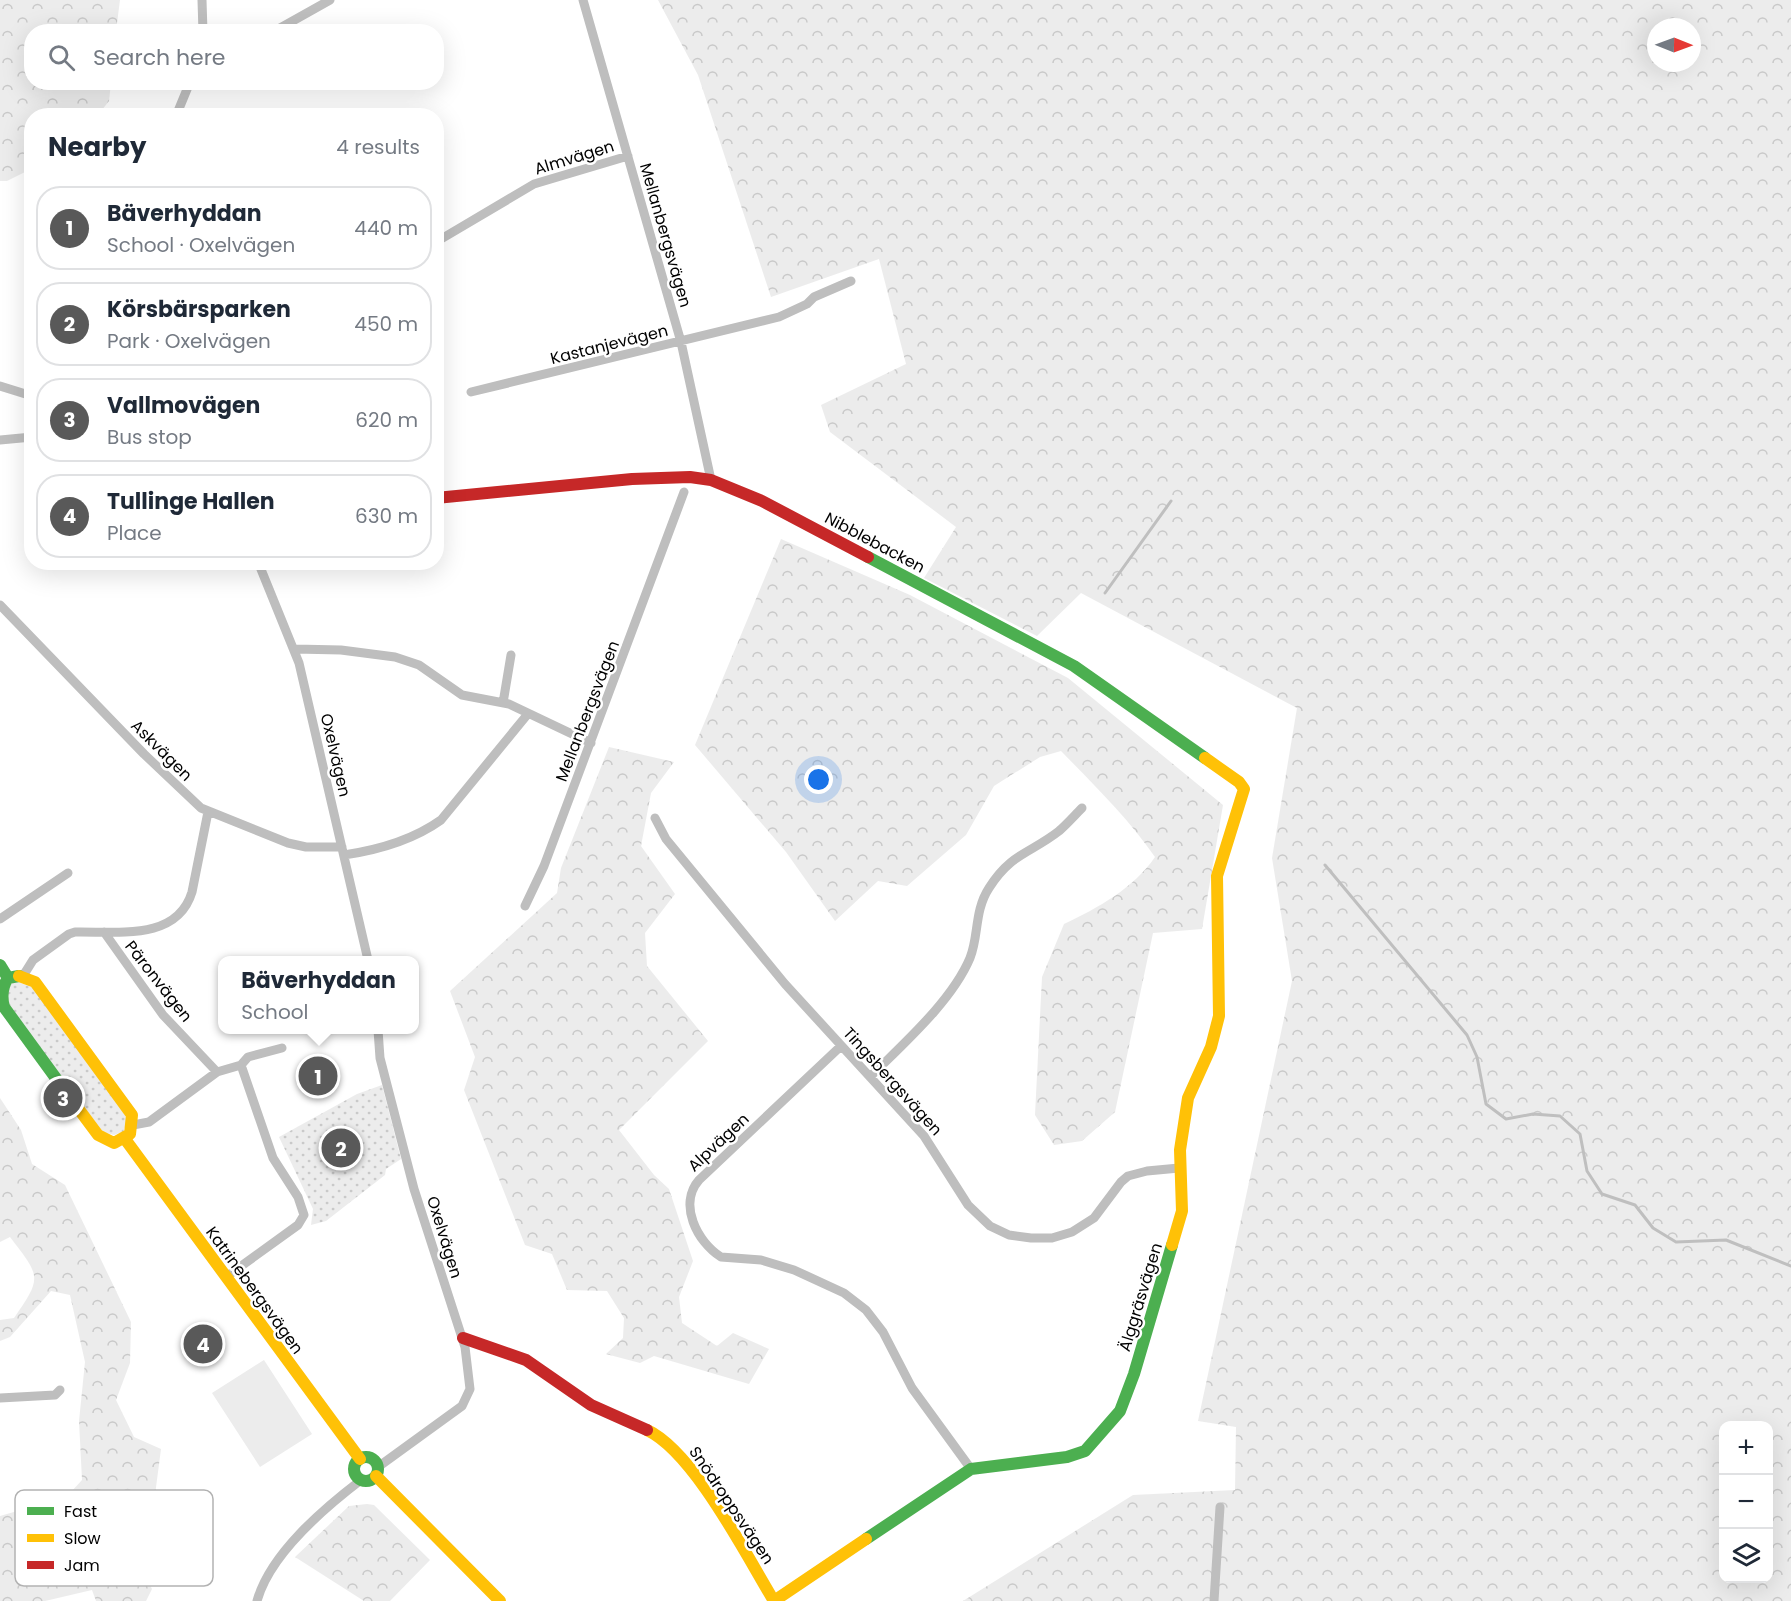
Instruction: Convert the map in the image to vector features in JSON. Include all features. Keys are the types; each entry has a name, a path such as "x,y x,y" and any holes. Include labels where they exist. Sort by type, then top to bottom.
{"street":[{"path":"202,0 202,24"},
{"path":"287,24 330,0"},
{"name":"Mellanbergsvägen","path":"583,0 681,342 711,480"},
{"path":"179,108 187,90"},
{"name":"Almvägen","path":"444,237 534,184 628,156"},
{"name":"Kastanjevägen","path":"471,392 779,317 807,304 814,297 851,281"},
{"path":"0,386 24,394"},
{"path":"0,440 24,438"},
{"name":"Nibblebacken","path":"444,497 632,479 690,477 711,480 762,501 1074,666 1239,782 1243,795"},
{"name":"Mellanbergsvägen","path":"525,906 544,866 684,492"},
{"name":"Oxelvägen","path":"261,570 295,650 367,956"},
{"name":"Askvägen","path":"0,605 191,800 208,812 288,843 306,847 343,851 400,842 428,830 441,820 527,715"},
{"path":"295,650 341,650 395,657 419,664 462,695 503,703 591,743"},
{"path":"503,703 511,655"},
{"name":"Älggräsvägen","path":"774,1601 971,1469 1004,1463 1067,1457 1085,1451 1120,1411 1134,1374 1182,1211 1179,1168 1188,1098 1210,1047 1219,1016 1218,876 1232,823 1243,795"},
{"path":"870,1077 926,1018 965,968 972,955 979,910 988,889 1004,868 1024,850 1058,831 1082,808"},
{"path":"23,976 33,960 69,934 132,933 153,929 179,915 188,903 192,892 208,812"},
{"name":"Tingsbergsvägen","path":"655,818 666,839 785,984 924,1136 974,1212 990,1226 1009,1235 1041,1239 1072,1232 1094,1218 1128,1176 1147,1171 1179,1168"},
{"path":"0,919 68,873"},
{"name":"Päronvägen","path":"104,932 163,1016 217,1072"},
{"path":"0,965 8,978"},
{"path":"23,976 34,982 112,1086 132,1115 133,1125 125,1139 114,1143 98,1135 6,1011 0,994 8,978 23,976"},
{"name":"Oxelvägen","path":"377,1471 462,1406 470,1389 464,1342 414,1189 380,1058 378,1034"},
{"name":"Alpvägen","path":"842,1046 699,1180 689,1195 692,1218 710,1248 722,1257 760,1260 794,1270 844,1293 866,1310 883,1332 912,1388 971,1469"},
{"path":"133,1125 149,1122 217,1072 242,1065 248,1058 282,1048"},
{"path":"226,1277 298,1225 304,1215 298,1197 273,1158 242,1065"},
{"name":"Katrinebergsvägen","path":"125,1139 360,1459"},
{"name":"Snödroppsvägen","path":"464,1342 526,1360 591,1405 642,1426 669,1444 690,1466 774,1601"},
{"path":"0,1398 55,1395 60,1390"},
{"path":"361,1480 355,1470 360,1459 370,1458 377,1471 500,1601"},
{"path":"257,1601 261,1586 282,1555 315,1520 361,1480 370,1481 377,1471"},
{"path":"1214,1601 1220,1507"}],"green space":[{"path":"0,0 120,0 117,24 24,24 24,90 110,90 109,101 104,108 24,108 24,172 7,181 0,181"},
{"path":"658,0 1791,0 1791,1601 963,1601 1133,1495 1235,1490 1236,1427 1198,1421 1292,981 1272,858 1297,708 1081,593 1037,636 924,578 956,527 830,432 821,405 906,364 879,259 771,297 698,75"},
{"path":"781,539 910,595 1068,678 1223,805 1202,929 1153,933 1115,1112 1082,1141 1054,1145 1035,1115 1042,977 1064,924 1090,911 1126,888 1155,857 1122,815 1061,751 1040,757 994,786 966,835 907,886 878,881 835,921 786,852 695,745"},
{"path":"609,747 674,762 651,793 641,846 675,894 645,933 647,966 708,1041 619,1130 654,1175 669,1189 693,1261 679,1297 682,1323 717,1346 733,1333 769,1349 749,1384 654,1356 640,1363 606,1354 623,1338 624,1318 607,1291 567,1290 552,1254 525,1245 464,1090 475,1057 450,991 557,893 561,868"},
{"path":"18,982 34,988 125,1115 127,1122 123,1132 114,1135 103,1132 8,1006 6,993 10,984"},
{"path":"382,1085 401,1159 386,1169 385,1175 326,1221 311,1225 313,1209 279,1137 357,1094"},
{"path":"0,1098 21,1130 32,1164 65,1185 131,1322 130,1363 116,1400 134,1437 161,1449 156,1490 73,1490 82,1480 79,1421 85,1362 70,1295 51,1291 10,1337 0,1341 0,1320 14,1318 30,1294 34,1277 27,1260 10,1237 0,1242"},
{"path":"264,1360 312,1434 260,1467 212,1393"},
{"path":"374,1505 430,1560 390,1601 364,1601 295,1557 349,1506"},
{"path":"15,1512 15,1586 150,1586 152,1589 146,1601 96,1601 92,1590 45,1601 0,1601 0,1516"}],"waterway":[{"path":"1105,593 1171,501"},
{"path":"1325,865 1467,1035 1477,1057 1486,1104 1506,1119 1533,1114 1560,1116 1580,1134 1587,1171 1602,1194 1635,1205 1653,1228 1676,1242 1726,1240 1791,1266"}],"traffic: fast":[{"path":"868,557 1074,666 1205,758"},
{"path":"0,965 8,978"},
{"path":"19,976 8,978 6,981 3,992 4,1007 63,1088"},
{"path":"866,1539 971,1469 1067,1457 1085,1451 1120,1411 1134,1374 1172,1245"},
{"path":"366,1457 371,1458 377,1464 378,1469 377,1474 371,1480 366,1481 361,1480 355,1474 354,1469 355,1464 361,1458 366,1457"}],"traffic: slow":[{"path":"1172,1245 1182,1211 1180,1150 1188,1098 1211,1047 1219,1016 1217,876 1244,789 1239,782 1205,758"},
{"path":"19,976 35,982 132,1115 130,1134 114,1143 98,1135 63,1088"},
{"path":"125,1139 360,1459"},
{"path":"647,1430 665,1442 683,1460 718,1506 774,1601 866,1539"},
{"path":"376,1476 500,1601"}],"traffic: jam":[{"path":"444,497 632,479 690,477 711,480 762,501 868,557"},
{"path":"463,1338 526,1360 591,1405 647,1430"}],"place":[{"name":"Bäverhyddan","path":"318,1076"},
{"name":"Vallmovägen","path":"63,1098"},
{"name":"Körsbärsparken","path":"341,1148"},
{"name":"Tullinge Hallen","path":"203,1344"}]}
